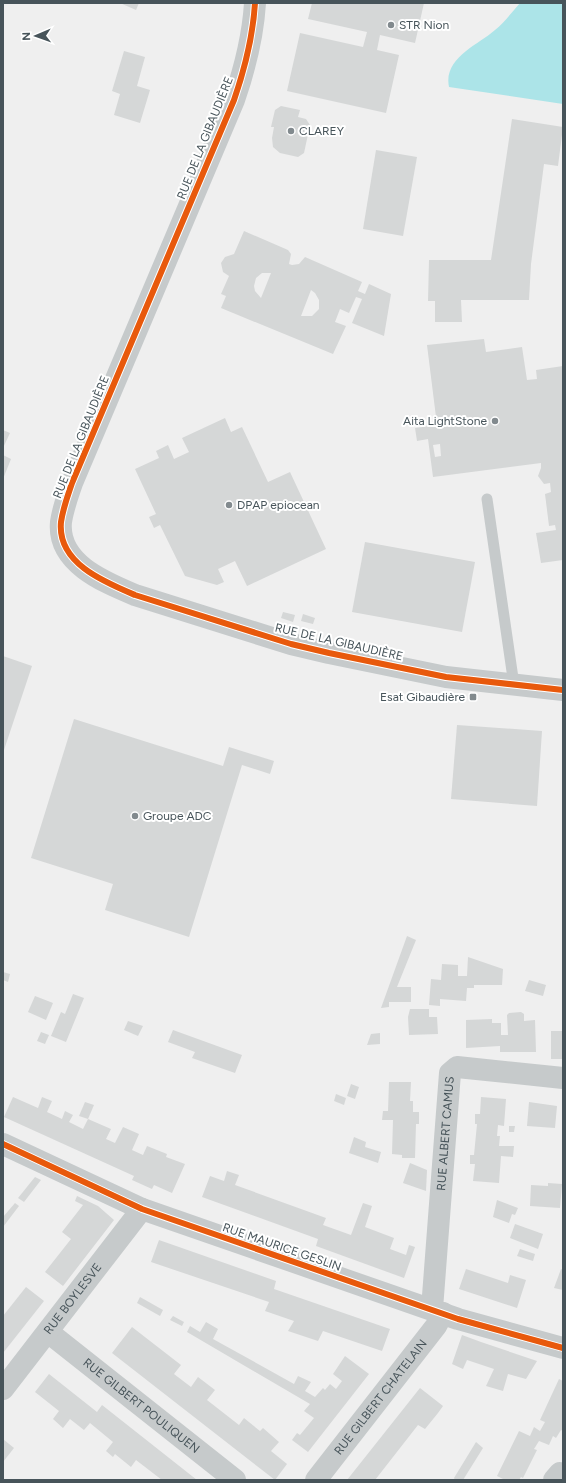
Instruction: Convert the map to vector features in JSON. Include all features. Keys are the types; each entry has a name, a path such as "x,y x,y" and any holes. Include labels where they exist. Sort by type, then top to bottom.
{"street":[{"name":"RUE DE LA GIBAUDIÈRE","path":"255,3 248,53 234,100 72,483 61,523 66,546 73,558 83,568 111,585 134,595 197,615 329,653 446,677 563,690"},
{"name":"RUE ALBERT CAMUS","path":"437,1311 450,1073 457,1067 563,1078"},
{"name":"RUE MAURICE GESLIN","path":"3,1144 142,1209 383,1294 563,1348"},
{"name":"RUE BOYLESVE","path":"3,1389 142,1209"},
{"name":"RUE GILBERT CHATELAIN","path":"316,1480 436,1326 437,1311"},
{"name":"RUE GILBERT POULIQUEN","path":"48,1332 235,1480"},
{"path":"554,1480 560,1473 563,1474"}],"lane":[{"path":"488,498 514,685"}],"water":[{"path":"520,3 563,3 563,104 449,87 451,68 456,60 505,21"}],"building":[{"path":"120,3 139,3 136,10"},
{"path":"312,3 424,3 415,43 380,35 377,50 399,55 386,113 287,91 300,33 363,47 367,32 308,19"},
{"path":"124,51 145,57 137,86 150,90 140,123 114,115 120,94 112,91"},
{"name":"CLAREY","path":"281,106 300,110 298,117 306,119 310,125 304,153 298,157 280,153 273,147 272,138 274,127 271,127 275,110"},
{"path":"512,119 563,127 558,166 544,164 531,264 529,300 461,300 462,322 435,322 435,301 428,301 429,260 491,260"},
{"path":"376,150 417,157 403,236 363,229"},
{"path":"244,231 288,250 291,254 289,264 299,264 305,257 362,282 358,291 365,294 369,284 391,294 384,336 352,323 362,299 356,297 349,313 340,309 335,322 346,326 333,354 221,308 226,296 221,294 229,276 223,272 221,263 225,257 234,254","holes":["262,273 271,273 261,298 255,291 254,286 256,278","311,290 315,293 319,300 319,309 312,316 301,316"]},
{"path":"484,339 486,352 522,347 527,380 537,379 536,370 563,366 563,560 541,563 536,533 556,530 555,525 549,526 545,494 551,492 550,483 544,484 538,476 541,463 433,477 428,439 417,441 415,428 437,425 427,345","holes":["440,444 441,456 435,457 433,445"]},
{"name":"DPAP epiocean","path":"225,418 231,432 242,427 268,482 290,472 326,549 247,586 235,561 218,569 224,582 217,585 185,576 160,525 154,528 149,517 156,514 135,469 159,458 156,451 168,445 174,459 189,452 182,438"},
{"path":"3,430 10,433 3,448"},
{"path":"3,455 11,459 3,479"},
{"path":"365,542 475,562 462,632 352,612"},
{"path":"283,612 295,615 293,622 281,618"},
{"path":"303,614 315,618 313,624 301,621"},
{"path":"3,656 32,666 3,753"},
{"name":"Groupe ADC","path":"74,719 223,766 229,747 274,761 270,774 242,765 189,937 105,910 113,884 31,858"},
{"path":"457,725 542,731 537,806 451,799"},
{"path":"407,936 416,940 397,987 411,987 411,1002 389,1002 389,1007 381,1008"},
{"path":"468,957 503,969 502,985 474,985 474,988 467,988 466,1001 440,999 440,1006 429,1005 431,979 441,980 442,964 458,965 458,976 467,976"},
{"path":"3,972 10,974 8,982 3,980"},
{"path":"529,980 546,985 543,996 525,991"},
{"path":"73,994 84,998 66,1042 51,1036 61,1012 65,1014"},
{"path":"35,996 53,1003 46,1020 28,1012"},
{"path":"410,1009 429,1009 429,1017 437,1017 438,1034 409,1035 408,1017"},
{"path":"521,1012 524,1014 524,1021 535,1020 536,1052 500,1052 500,1046 466,1048 466,1020 492,1019 492,1023 501,1023 501,1035 508,1035 507,1015 509,1013"},
{"path":"128,1021 143,1026 138,1036 124,1030"},
{"path":"173,1030 242,1055 235,1073 192,1058 195,1052 168,1042"},
{"path":"551,1031 563,1031 563,1059 551,1059"},
{"path":"41,1032 49,1035 45,1044 37,1041"},
{"path":"380,1033 380,1044 367,1045 371,1034"},
{"path":"389,1082 411,1082 410,1101 413,1101 413,1112 419,1112 419,1124 416,1124 415,1158 402,1158 402,1155 392,1154 393,1120 382,1120 383,1111 388,1111"},
{"path":"351,1084 359,1087 355,1099 347,1096"},
{"path":"336,1094 346,1098 344,1105 334,1101"},
{"path":"13,1097 38,1108 42,1097 52,1101 47,1112 62,1119 65,1111 73,1115 69,1122 83,1129 88,1119 111,1129 106,1139 115,1143 123,1127 139,1134 132,1150 143,1155 147,1146 167,1154 166,1157 185,1164 172,1193 154,1185 152,1189 132,1180 134,1176 4,1117"},
{"path":"481,1097 506,1099 504,1126 498,1125 497,1136 500,1136 499,1146 514,1146 513,1157 501,1156 499,1183 473,1181 475,1164 470,1164 470,1155 474,1155 477,1124 475,1124 475,1114 480,1114"},
{"path":"85,1102 94,1105 88,1119 79,1116"},
{"path":"529,1102 557,1106 555,1128 527,1126"},
{"path":"509,1126 515,1126 514,1132 509,1132"},
{"path":"354,1137 366,1142 365,1147 381,1152 378,1163 349,1153"},
{"path":"410,1163 427,1170 426,1191 403,1183"},
{"path":"227,1171 239,1175 235,1185 326,1218 323,1225 351,1235 363,1203 372,1206 365,1227 394,1238 390,1249 406,1255 409,1245 415,1247 404,1278 316,1246 318,1239 202,1197 210,1176 224,1181"},
{"path":"35,1177 41,1180 24,1202 18,1198"},
{"path":"548,1183 562,1184 560,1208 530,1206 531,1185 548,1186"},
{"path":"77,1196 98,1206 114,1220 63,1286 45,1272 71,1239 62,1232 83,1205 75,1201"},
{"path":"497,1200 518,1208 515,1215 512,1214 509,1223 493,1217"},
{"path":"15,1203 19,1206 3,1227 3,1217"},
{"path":"515,1224 543,1234 538,1249 510,1238"},
{"path":"159,1240 276,1281 274,1289 390,1329 382,1351 323,1331 318,1341 288,1331 294,1321 265,1311 269,1302 151,1262"},
{"path":"520,1249 535,1254 533,1261 517,1256"},
{"path":"466,1269 508,1283 510,1275 526,1280 517,1308 459,1289"},
{"path":"561,1269 563,1270 563,1290 554,1288"},
{"path":"26,1287 44,1301 3,1353 3,1316"},
{"path":"140,1297 163,1310 160,1316 137,1303"},
{"path":"173,1316 184,1322 182,1326 170,1320"},
{"path":"206,1322 218,1329 213,1339 294,1384 298,1376 311,1382 305,1391 315,1397 323,1388 325,1390 330,1384 336,1389 342,1381 333,1374 345,1356 369,1374 308,1452 292,1440 297,1433 300,1435 314,1418 304,1411 310,1404 187,1332 190,1326 200,1332"},
{"path":"132,1327 181,1365 174,1374 191,1387 198,1377 215,1390 207,1400 239,1425 244,1418 260,1431 263,1428 279,1442 271,1451 287,1464 275,1480 112,1353"},
{"path":"462,1335 537,1361 526,1379 508,1374 503,1391 486,1386 494,1369 467,1360 463,1369 452,1364"},
{"path":"49,1374 97,1412 102,1405 197,1480 162,1480 136,1460 131,1467 115,1454 113,1457 106,1451 113,1442 90,1423 84,1430 70,1419 63,1428 53,1419 59,1411 35,1392"},
{"path":"559,1379 563,1381 563,1431 561,1430 556,1438 553,1436 549,1445 539,1441 534,1449 537,1450 523,1478 521,1477 519,1480 505,1480 497,1476 519,1431 530,1436 534,1427 540,1431 545,1422 540,1420"},
{"path":"420,1388 443,1406 438,1413 425,1429 418,1425 375,1480 347,1480"},
{"path":"3,1439 14,1448 3,1462"},
{"path":"476,1442 483,1448 463,1480 455,1480 454,1478"}],"cycle path":[{"path":"255,3 248,52 234,100 72,483 61,522 62,536 67,549 74,560 85,569 123,590 291,644 446,677 563,690"},
{"path":"3,1144 142,1209 458,1319 563,1348"}],"place":[{"name":"STR Nion","path":"391,25"},
{"name":"CLAREY","path":"291,131"},
{"name":"Aita LightStone","path":"495,421"},
{"name":"DPAP epiocean","path":"229,505"},
{"name":"Esat Gibaudière","path":"473,697"},
{"name":"Groupe ADC","path":"135,816"}]}
